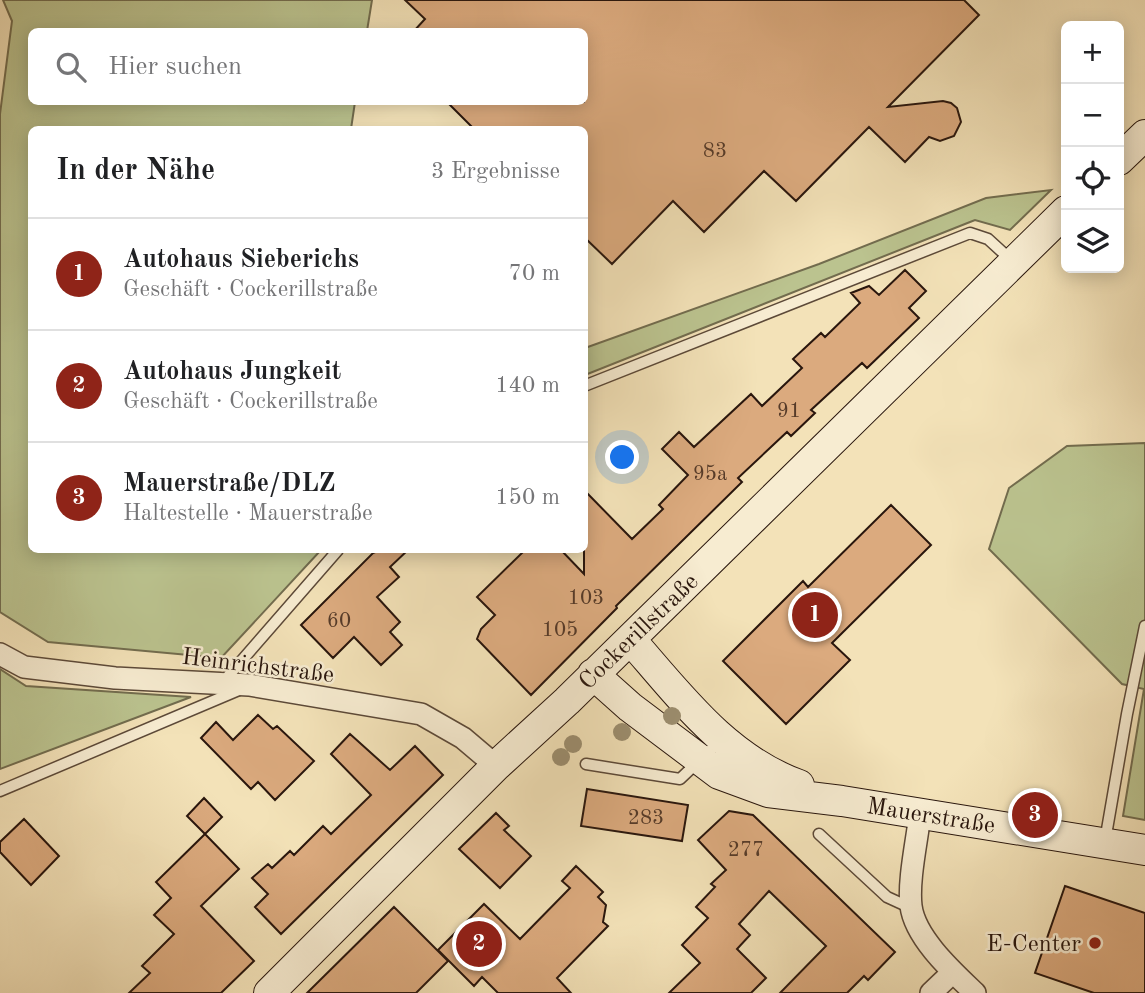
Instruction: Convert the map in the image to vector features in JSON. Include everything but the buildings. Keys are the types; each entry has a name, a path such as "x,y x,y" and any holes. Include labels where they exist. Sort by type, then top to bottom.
{"main road":[{"path":"1124,155 1145,135"},
{"name":"Cockerillstraße","path":"269,993 496,766 630,639 1061,216"},
{"name":"Mauerstraße","path":"630,639 710,750"},
{"name":"Mauerstraße","path":"593,674 630,708 710,750 842,801 1145,850"}],"street":[{"name":"Heinrichstraße","path":"0,654 23,667 115,678 248,685 421,715 463,738 496,766"},
{"path":"920,814 911,908 925,940 975,993"},
{"path":"931,993 953,972"}],"lane":[{"path":"588,384 970,233 988,239 1013,262"},
{"path":"222,684 335,553"},
{"path":"1105,844 1145,626"},
{"path":"0,791 248,685"},
{"path":"586,764 680,779 710,750"},
{"path":"820,834 887,897 911,908"}],"green space":[{"path":"3,0 372,0 367,28 28,28 28,105 355,105 351,126 28,126 28,553 318,553 221,658 48,642 0,612 0,114 12,21"},
{"path":"1051,190 1010,230 975,220 588,374 588,347 819,264 986,198"},
{"path":"1145,443 1145,820 1123,816 1144,689 1122,684 989,549 1009,488 1067,446"},
{"path":"0,669 26,686 191,697 0,769"}],"place":[{"name":"Autohaus Sieberichs","path":"815,615"},
{"name":"Mauerstraße/DLZ","path":"1035,815"},
{"name":"E-Center","path":"1095,943"},
{"name":"Autohaus Jungkeit","path":"479,944"}]}
